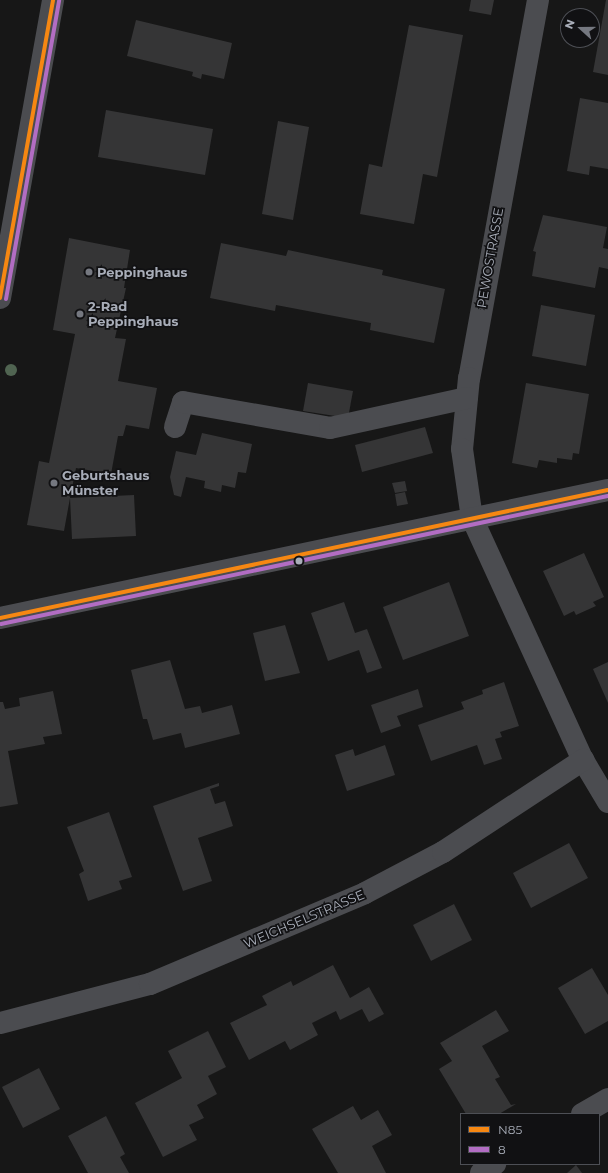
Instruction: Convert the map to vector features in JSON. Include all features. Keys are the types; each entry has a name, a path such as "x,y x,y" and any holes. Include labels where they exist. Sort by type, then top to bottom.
{"street":[{"path":"0,298 53,0"},
{"name":"PEWOSTRASSE","path":"538,0 467,398 462,449 472,518 583,760 608,802"},
{"path":"175,427 183,402 330,428 467,398"},
{"path":"0,618 608,490"},
{"name":"WEICHSELSTRASSE","path":"0,1023 150,984 365,893 443,852 583,760"},
{"path":"584,1113 608,1099"},
{"path":"481,1173 493,1165"}],"building":[{"path":"471,0 494,0 491,15 469,11"},
{"path":"606,0 608,0 608,75 593,72 597,48 600,48 600,33"},
{"path":"136,20 232,43 224,79 202,74 201,79 192,76 193,72 127,56"},
{"path":"409,25 463,35 437,177 423,174 414,224 360,214 369,164 382,167"},
{"path":"580,98 608,103 608,169 590,166 589,175 567,171"},
{"path":"106,110 213,129 205,175 98,157"},
{"path":"278,121 309,127 293,220 262,214"},
{"path":"543,215 607,227 603,248 608,249 608,269 599,267 595,288 532,276 536,252 533,251"},
{"path":"69,238 130,250 124,288 126,288 115,338 126,339 118,381 157,388 149,429 126,425 123,436 118,436 111,474 76,468 64,531 27,525 39,461 49,463 75,334 53,330"},
{"path":"221,243 286,256 288,250 383,270 382,275 445,289 434,343 370,330 371,323 276,305 275,311 210,298"},
{"path":"541,305 595,315 586,366 532,356"},
{"path":"308,383 353,391 348,418 303,411"},
{"path":"526,383 589,394 579,454 573,453 572,460 557,458 557,463 539,460 537,468 512,463"},
{"path":"425,427 433,453 362,472 355,445"},
{"path":"202,433 252,444 246,473 238,472 235,488 222,485 221,492 204,488 205,481 186,477 181,497 174,495 170,477 176,451 196,455"},
{"path":"405,481 407,491 395,493 392,483"},
{"path":"405,492 408,504 397,506 395,494"},
{"path":"134,495 136,536 72,539 70,498"},
{"path":"584,553 604,597 593,602 596,606 576,615 574,611 564,616 543,571"},
{"path":"449,582 469,636 403,660 383,607"},
{"path":"344,602 355,633 367,629 382,668 367,673 359,650 328,661 311,613"},
{"path":"285,625 300,673 265,681 253,633"},
{"path":"170,660 185,709 200,706 202,713 232,705 240,734 185,748 181,733 153,740 147,719 143,719 131,670"},
{"path":"608,662 608,703 593,669"},
{"path":"504,682 519,726 500,732 502,737 495,739 502,759 484,765 477,745 431,761 418,725 464,709 461,702 483,694 482,690"},
{"path":"418,689 423,707 397,716 401,726 381,733 371,705"},
{"path":"53,691 62,734 43,737 45,744 8,751 18,804 0,807 0,702 3,702 5,709 20,706 19,698"},
{"path":"385,745 395,775 347,791 335,755 353,749 355,756"},
{"path":"219,783 219,786 210,789 215,804 225,801 233,826 198,838 212,881 183,891 153,806"},
{"path":"109,812 132,877 119,881 122,889 88,901 79,874 84,871 67,827"},
{"path":"569,843 588,878 531,908 513,873"},
{"path":"454,904 472,940 431,961 413,925"},
{"path":"333,965 350,998 369,987 384,1014 369,1022 362,1009 340,1020 336,1011 312,1023 318,1035 290,1050 285,1041 249,1060 230,1023 267,1005 262,996 291,981 293,986"},
{"path":"592,968 608,995 608,1021 585,1034 558,988"},
{"path":"496,1010 509,1031 482,1046 500,1077 495,1079 511,1105 516,1104 501,1113 465,1113 439,1069 452,1061 440,1043"},
{"path":"208,1031 226,1067 208,1076 217,1094 197,1105 204,1118 189,1125 197,1140 163,1157 135,1103 182,1078 168,1051"},
{"path":"39,1068 60,1109 23,1128 2,1087"},
{"path":"353,1106 361,1120 378,1110 392,1135 372,1146 386,1173 338,1173 312,1129"},
{"path":"106,1116 125,1154 120,1157 129,1173 88,1173 68,1136"},
{"path":"576,1165 582,1173 567,1173"}],"transit line":[{"name":"N85","path":"0,298 53,0"},
{"name":"8","path":"6,299 59,1"},
{"name":"N85","path":"0,618 608,490"},
{"name":"8","path":"1,624 608,496"}],"place":[{"name":"Peppinghaus","path":"89,272"},
{"name":"2-Rad Peppinghaus","path":"80,314"},
{"name":"Geburtshaus Münster","path":"54,483"}]}
